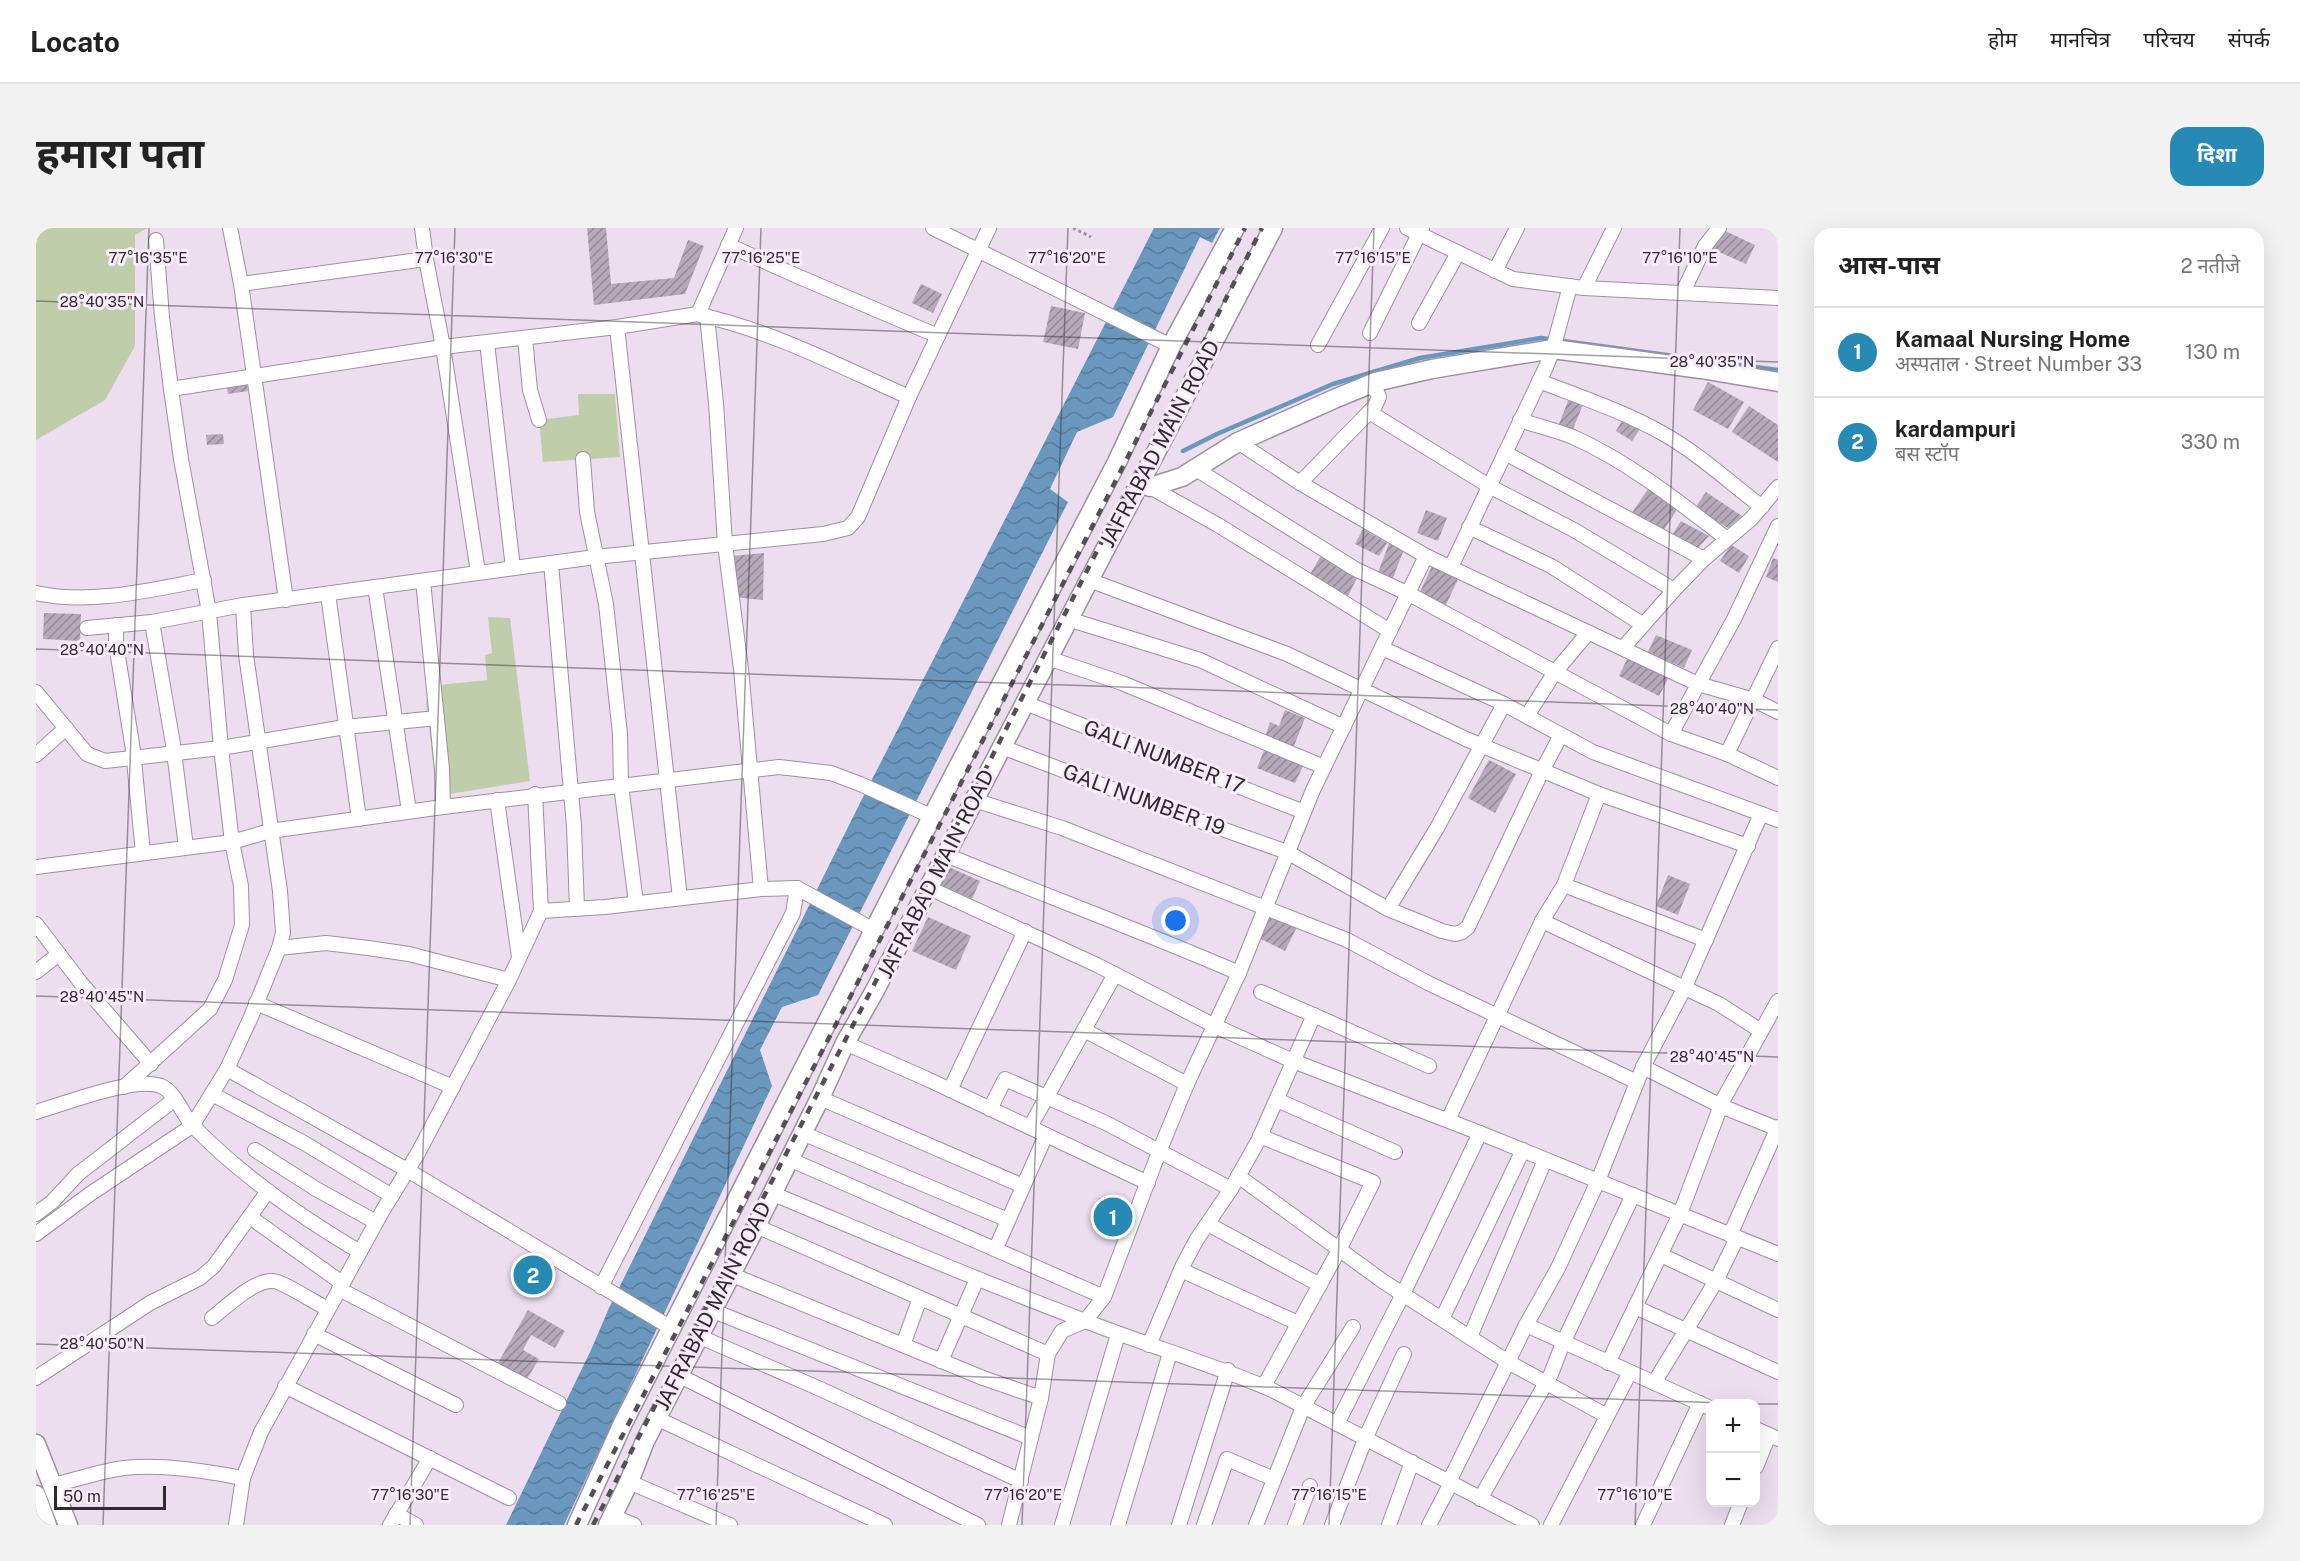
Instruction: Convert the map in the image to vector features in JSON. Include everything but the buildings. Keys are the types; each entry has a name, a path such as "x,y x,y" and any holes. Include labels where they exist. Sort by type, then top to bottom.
{"main road":[{"name":"JAFRABAD MAIN ROAD","path":"577,1525 623,1423 874,930 927,815 1117,462 1164,343 1235,228"},
{"name":"JAFRABAD MAIN ROAD","path":"610,1520 656,1418 756,1226 845,1043 929,888 1068,619 1145,485 1273,228"},
{"path":"1145,485 1171,482 1238,442 1369,385 1406,373 1555,342 1778,382"},
{"path":"36,1444 68,1525"},
{"path":"36,1495 47,1525"}],"street":[{"path":"230,228 241,284 286,600"},
{"path":"422,228 478,572"},
{"path":"736,228 703,315 716,403 725,544 741,669 761,889"},
{"path":"933,228 1164,343"},
{"path":"87,628 153,622 243,605 551,562 823,534 848,528 858,517 909,397 989,228"},
{"path":"1318,345 1382,228"},
{"path":"1495,271 1517,228"},
{"path":"1450,567 1539,381 1577,287 1614,228"},
{"path":"1683,292 1705,246 1719,228"},
{"path":"1370,333 1416,230 1513,279 1577,287 1778,298"},
{"path":"124,1087 210,1009 225,980 242,925 241,886 232,842 221,748 209,612 171,390 156,240"},
{"path":"728,245 938,336"},
{"path":"1419,323 1458,253"},
{"path":"241,284 426,259"},
{"path":"171,390 254,375 443,347 703,315 730,321 784,342 909,397"},
{"path":"617,327 680,898"},
{"path":"525,338 530,390 539,420"},
{"path":"487,342 513,567"},
{"path":"1539,381 1663,433 1762,507"},
{"path":"1300,483 1375,406 1379,397 1369,385"},
{"path":"1369,412 1489,486 1574,530 1674,590"},
{"path":"1520,420 1572,436 1596,448 1663,490 1727,539"},
{"path":"1238,442 1300,483 1426,556 1698,684 1754,700 1778,712"},
{"path":"1505,453 1704,559"},
{"path":"583,459 587,512 606,603 620,734 621,785 636,903"},
{"path":"1196,469 1354,569 1409,594 1671,734 1726,754 1778,778"},
{"path":"1145,485 1218,525 1390,631"},
{"path":"1623,648 1674,590 1704,559 1751,519 1778,487"},
{"path":"1671,734 1734,619 1778,526"},
{"path":"1469,527 1551,567 1642,624"},
{"path":"1009,1525 1041,1398 1048,1354 1062,1331 1085,1322 1104,1297 1187,1084 1239,973 1304,812 1426,556"},
{"path":"551,562 574,826 577,909"},
{"path":"36,593 57,597 97,597 204,580"},
{"path":"1089,580 1287,654 1361,690 1599,795 1748,846"},
{"path":"423,581 437,718 443,807"},
{"path":"375,587 409,811"},
{"path":"328,594 359,819"},
{"path":"36,1234 90,1194 192,1126 227,1069 279,948 283,933 280,891 257,742 246,655 243,605"},
{"path":"1068,619 1200,660 1344,727"},
{"path":"153,622 186,847"},
{"path":"116,625 116,644 134,758 143,853"},
{"path":"1527,716 1555,672 1588,633"},
{"path":"1382,648 1504,704 1593,752 1778,820"},
{"path":"1726,754 1778,648"},
{"path":"1048,658 1122,683 1324,767"},
{"path":"36,692 87,754 105,761 221,748 345,727 437,718"},
{"name":"GALI NUMBER 17","path":"1025,703 1304,812"},
{"path":"1388,909 1437,828 1504,704"},
{"path":"36,755 66,728"},
{"name":"GALI NUMBER 19","path":"1002,747 1287,852 1388,909 1449,933 1462,932 1468,927 1561,735"},
{"path":"36,867 232,842 270,831 535,794 779,767 831,773 927,815"},
{"path":"237,1525 243,1478 261,1432 376,1222 409,1171 509,980 541,911 535,794"},
{"path":"1448,1120 1542,921 1564,885 1599,795"},
{"path":"497,800 519,957"},
{"path":"974,800 1062,828 1347,940 1428,983 1637,1082"},
{"path":"1429,1525 1526,1325 1558,1268 1598,1181 1643,1067 1685,987 1761,814"},
{"path":"946,855 1103,919 1163,940 1239,973"},
{"path":"1564,885 1706,940"},
{"path":"601,1287 793,913 797,888"},
{"path":"541,911 761,889 797,888 874,930"},
{"path":"929,888 1025,931 1215,1026 1293,1061 1448,1120 1778,1254"},
{"path":"1542,921 1719,1004 1761,1031"},
{"path":"36,924 81,983 150,1064"},
{"path":"950,1090 1025,931"},
{"path":"279,948 326,943 368,948 409,954 509,980"},
{"path":"36,972 59,954"},
{"path":"1030,1127 1115,974"},
{"path":"1261,992 1429,1066"},
{"path":"1608,1362 1680,1214 1721,1106 1778,1001"},
{"path":"256,1003 453,1087"},
{"path":"1149,1345 1181,1270 1231,1189 1260,1136 1314,1015"},
{"path":"1084,1030 1187,1084"},
{"path":"845,1043 990,1108 1148,1183"},
{"path":"1643,1067 1721,1106 1778,1128 1716,1281 1654,1383"},
{"path":"227,1069 409,1171 672,1329"},
{"path":"990,1108 1005,1079 1106,1123 1231,1189"},
{"path":"36,1112 124,1087 142,1084 160,1086 171,1092 192,1126 231,1162 312,1223 360,1252"},
{"path":"212,1094 294,1138 392,1196"},
{"path":"820,1098 1023,1186"},
{"path":"36,1214 52,1202 78,1174 175,1099"},
{"path":"1277,1100 1395,1152"},
{"path":"802,1133 1008,1220"},
{"path":"1337,1424 1403,1294 1480,1133"},
{"path":"996,1248 1046,1135"},
{"path":"1260,1136 1373,1182 1339,1250 1264,1386"},
{"path":"255,1150 316,1189 376,1222"},
{"path":"1442,1319 1523,1150"},
{"path":"789,1159 1104,1297"},
{"path":"1470,1337 1545,1160"},
{"path":"1238,1176 1403,1294 1508,1362 1607,1416"},
{"path":"36,1378 150,1303 200,1278 214,1266 268,1191"},
{"path":"771,1193 1085,1322 1228,1371 1264,1386 1532,1525"},
{"path":"1480,1499 1546,1384 1633,1195"},
{"path":"250,1217 341,1286 559,1403"},
{"path":"1208,1224 1320,1285"},
{"path":"756,1226 1048,1354"},
{"path":"1661,1255 1778,1310"},
{"path":"1181,1270 1298,1323"},
{"path":"730,1274 983,1378 1041,1398"},
{"path":"941,1361 977,1279"},
{"path":"212,1318 246,1292 262,1283 274,1280 328,1309"},
{"path":"903,1345 920,1298"},
{"path":"1635,1307 1778,1372"},
{"path":"711,1310 1031,1438"},
{"path":"1526,1325 1705,1406 1642,1525"},
{"path":"1256,1525 1303,1407 1353,1327"},
{"path":"314,1334 456,1405"},
{"path":"1062,1525 1118,1334"},
{"path":"698,1336 1021,1480"},
{"path":"1118,1525 1170,1353"},
{"path":"1332,1525 1366,1437 1404,1354"},
{"path":"1179,1525 1228,1371"},
{"path":"1551,1525 1630,1372"},
{"path":"678,1375 978,1525"},
{"path":"285,1386 509,1498"},
{"path":"656,1418 885,1525"},
{"path":"1760,1459 1773,1437"},
{"path":"416,1525 393,1520 430,1458"},
{"path":"1204,1525 1227,1459 1274,1479"},
{"path":"1389,1525 1412,1462"},
{"path":"52,1485 123,1468 203,1471 243,1478"},
{"path":"629,1482 730,1525"},
{"path":"1295,1525 1310,1486"},
{"path":"1732,1525 1739,1507"},
{"path":"610,1520 634,1525"}],"path":[{"path":"1074,228 1091,237"}],"green space":[{"path":"36,228 148,228 135,235 135,346 105,400 36,440"},
{"path":"578,394 615,394 620,457 543,462 539,420 579,415"},
{"path":"488,617 510,618 530,781 437,796 426,703 429,686 487,680 485,655 492,653"}],"water":[{"path":"1154,228 1220,228 1212,243 1200,237 1113,417 1077,432 1050,489 1068,502 818,995 782,1007 760,1050 772,1086 564,1525 506,1525 609,1308 861,801"}],"waterway":[{"path":"1183,451 1333,384 1420,358 1541,338 1778,370"}],"railway":[{"path":"576,1525 941,822 1245,228"},
{"path":"593,1525 955,829 1262,228"}],"place":[{"name":"Kamaal Nursing Home","path":"1113,1217"},
{"name":"kardampuri","path":"533,1275"}]}
